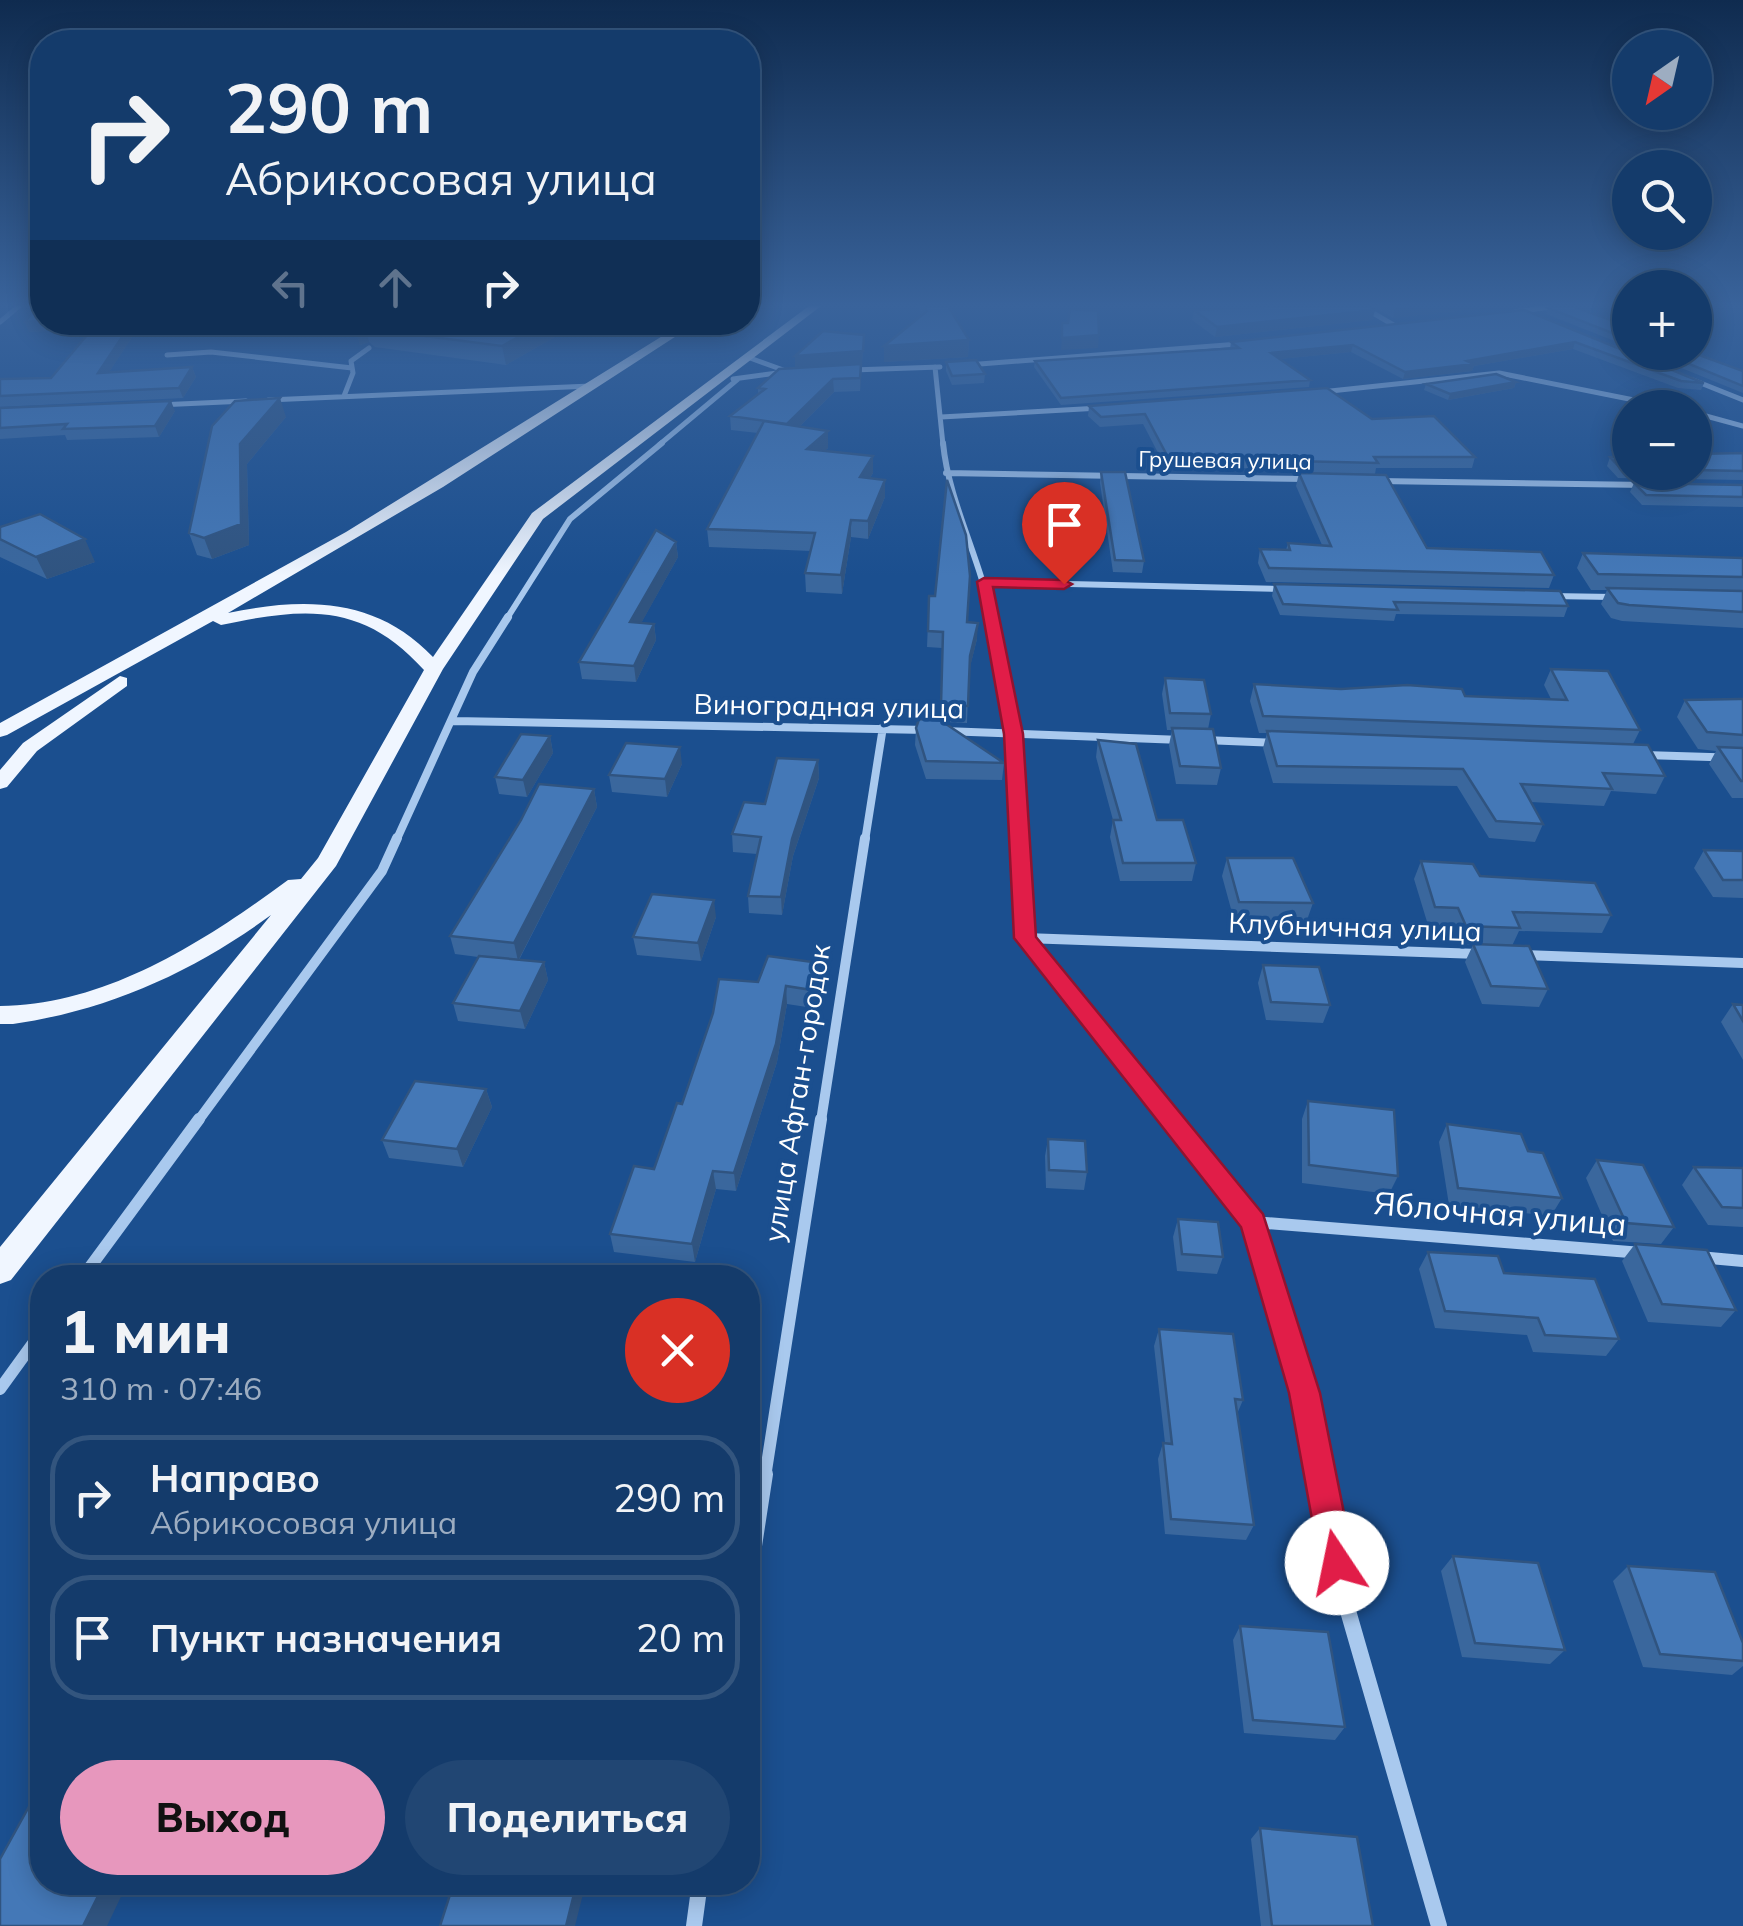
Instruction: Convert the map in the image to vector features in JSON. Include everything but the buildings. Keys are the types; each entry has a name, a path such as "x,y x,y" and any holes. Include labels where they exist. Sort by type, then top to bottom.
{"main road":[{"path":"0,731 198,625 581,396"},
{"path":"0,1270 328,861 434,669 537,516 706,396"},
{"path":"0,783 30,747 198,625 301,605 337,607 378,620 401,636 434,669"},
{"path":"0,1015 104,997 167,971 218,944 328,861"}],"street":[{"path":"267,400 347,396"},
{"path":"92,1265 382,870 454,721 473,672 570,519 710,396"},
{"path":"939,396 946,473 984,582 1014,734 1025,938 1254,1222 1304,1393 1344,1597 1439,1926"},
{"path":"153,406 248,401"},
{"path":"941,416 1115,408"},
{"path":"1712,418 1743,426"},
{"name":"Грушевая улица","path":"946,473 1324,480"},
{"path":"1364,480 1612,485"},
{"path":"984,582 1304,590"},
{"path":"1544,596 1623,597"},
{"name":"Виноградная улица","path":"454,721 883,728 1290,743"},
{"name":"улица Афган-городок","path":"760,1509 883,728"},
{"path":"1625,754 1743,758"},
{"name":"Клубничная улица","path":"1025,938 1484,954"},
{"name":"Клубничная улица","path":"1504,954 1743,962"},
{"name":"Яблочная улица","path":"1254,1222 1665,1254"},
{"path":"1684,1256 1743,1261"},
{"path":"0,1389 30,1348"},
{"path":"694,1926 698,1895"}],"route":[{"path":"1064,584 984,582 1014,734 1025,938 1254,1222 1304,1393 1337,1563"}]}
